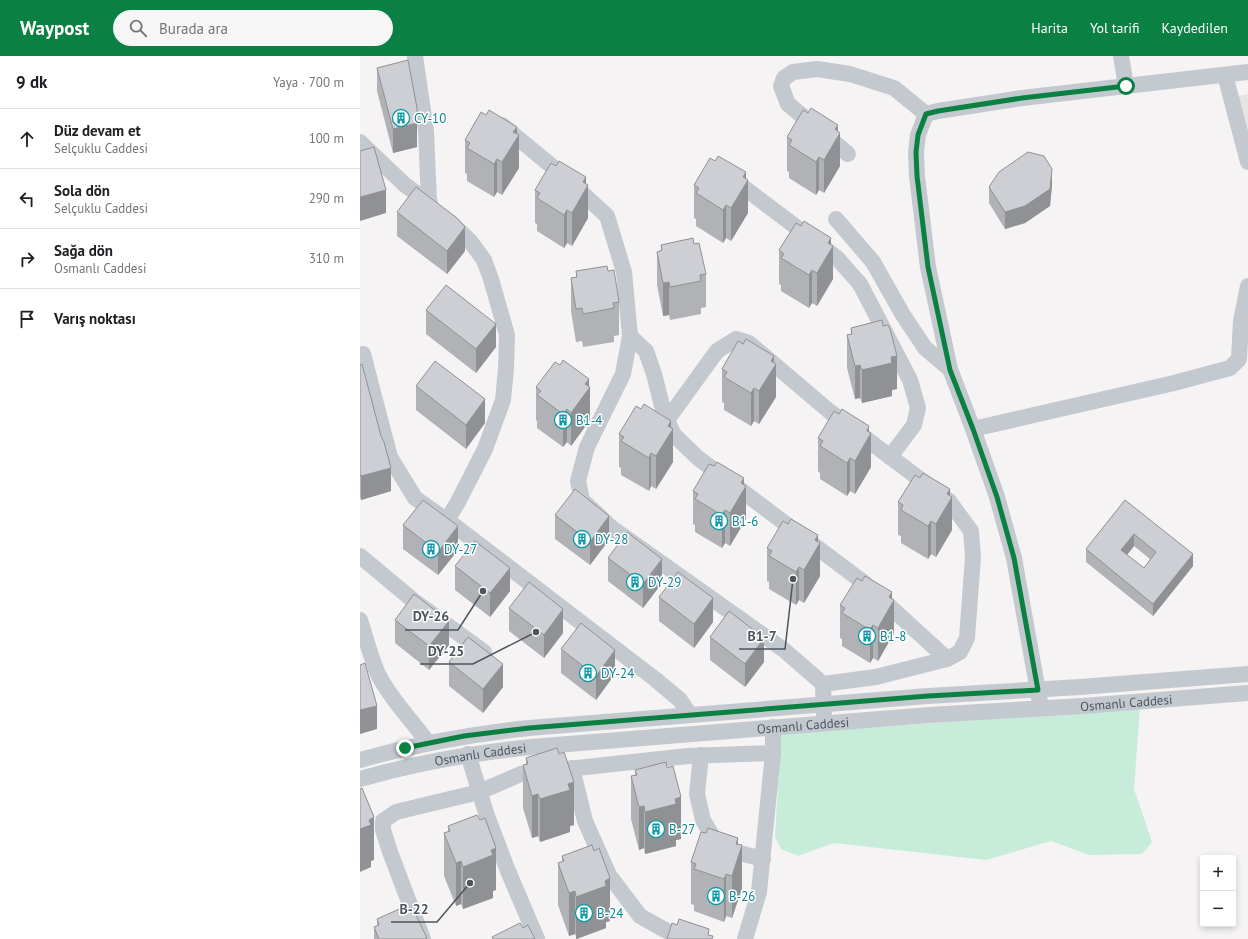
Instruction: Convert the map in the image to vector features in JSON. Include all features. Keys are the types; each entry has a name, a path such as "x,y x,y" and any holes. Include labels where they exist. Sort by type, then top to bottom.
{"street":[{"path":"415,56 426,131 429,202"},
{"path":"1121,56 1126,86"},
{"path":"848,154 788,104 781,86 784,78 793,72 817,69 850,74 894,88 926,114"},
{"path":"926,114 1022,98 1248,72"},
{"path":"1226,75 1248,162"},
{"path":"926,114 918,135 916,152 917,176 928,267 950,370 997,497 1014,558 1041,708"},
{"path":"501,124 560,173 606,216 624,272 630,336 623,374 587,447 578,481 582,500 612,528 784,650 823,684 825,723"},
{"path":"360,142 406,185 429,202 470,241 484,260 507,335 503,400 485,449 458,502 447,520"},
{"path":"734,180 837,258 860,284 910,380 918,408 914,425 890,457"},
{"path":"836,219 873,262 903,315 925,348 950,370"},
{"path":"973,429 1174,383 1230,368 1239,359 1241,321 1248,286"},
{"path":"630,336 646,351 654,374 664,414 674,435 698,458 863,582 947,659"},
{"path":"667,420 717,351 736,339 749,343 829,411 949,501 971,531 973,557 967,638 960,652 947,659 876,677 823,684"},
{"path":"363,354 390,456 415,498 430,510 447,520 655,678 680,700 690,715"},
{"path":"360,556 414,601 497,661"},
{"path":"360,620 379,675 399,706 428,743"},
{"name":"Osmanlı Caddesi","path":"360,760 428,743 489,732 516,729 824,704 1248,674"},
{"name":"Osmanlı Caddesi","path":"360,779 409,766 468,754 531,747 929,715 1248,693"},
{"path":"745,939 759,892 773,753 773,727"},
{"path":"423,939 383,830 383,821 396,812 479,792 521,774 701,755 773,753"},
{"path":"468,754 479,792 508,871 537,939"},
{"path":"701,755 697,794 703,820 714,840 728,850 763,859"},
{"path":"572,768 585,822 609,875 640,916 681,939"}],"shaded area":[{"path":"1248,94 1248,130 1237,96"}],"green space":[{"path":"1140,708 1134,789 1152,842 1142,854 1089,855 1051,841 986,860 834,843 798,856 781,849 775,837 781,734"}],"building":[{"path":"408,60 417,108 417,123 393,129 377,68"},
{"path":"811,108 838,125 835,129 840,133 824,160 819,157 816,162 789,145 792,140 787,137 803,110 808,113"},
{"path":"489,110 517,127 513,132 519,135 502,162 497,159 494,164 467,148 470,143 465,140 481,112 486,115"},
{"path":"374,147 386,190 360,197 360,151"},
{"path":"1028,152 1044,156 1052,169 1050,189 1025,206 1005,212 989,187 999,172"},
{"path":"718,156 746,172 743,177 748,180 731,208 726,205 723,210 696,193 699,188 694,185 710,158 715,161"},
{"path":"559,161 586,177 583,182 588,185 572,213 567,210 564,215 537,198 540,193 535,190 551,163 556,166"},
{"path":"416,187 457,218 465,227 447,251 397,212"},
{"path":"804,221 831,238 828,243 833,246 817,273 812,270 809,275 781,258 784,254 779,250 796,223 801,226"},
{"path":"693,238 694,244 699,243 706,274 700,275 701,281 670,287 669,282 663,283 657,252 662,250 661,245"},
{"path":"607,266 608,271 614,270 619,302 613,303 614,308 583,314 582,308 576,309 571,278 577,277 576,271"},
{"path":"446,285 496,324 476,349 426,310"},
{"path":"882,320 883,326 888,325 890,329 897,356 891,357 892,363 862,370 860,365 855,366 847,335 852,334 851,328"},
{"path":"746,339 774,356 771,361 776,364 759,391 754,388 751,393 724,377 727,372 722,369 738,341 743,344"},
{"path":"563,360 589,379 585,384 590,387 571,413 567,409 563,414 537,395 541,391 536,387 555,362 560,365"},
{"path":"435,361 485,399 466,425 416,386"},
{"path":"362,364 391,468 361,476 360,365"},
{"path":"644,404 671,421 668,426 673,429 656,456 651,453 649,458 621,441 624,437 619,434 636,406 641,409"},
{"path":"842,409 869,426 867,431 871,433 855,461 850,458 847,463 820,446 823,441 818,438 834,411 839,414"},
{"path":"717,462 744,478 741,483 746,486 730,513 725,510 722,515 695,499 698,494 693,491 709,464 714,466"},
{"path":"923,473 950,489 947,494 952,497 936,524 931,521 928,526 901,510 903,505 898,502 915,475 920,478"},
{"path":"575,489 609,516 590,542 555,515"},
{"path":"423,500 458,526 438,552 403,525"},
{"path":"1125,500 1193,554 1153,604 1086,549","holes":["1134,534 1156,552 1144,568 1121,550"]},
{"path":"791,519 818,535 815,540 820,543 804,570 799,567 796,572 769,556 772,551 767,548 783,521 788,524"},
{"path":"627,532 662,559 643,584 608,558"},
{"path":"475,541 510,568 490,593 455,566"},
{"path":"678,572 713,598 694,624 659,597"},
{"path":"865,576 892,592 889,597 894,600 878,628 873,625 870,630 842,613 845,608 840,605 857,578 862,581"},
{"path":"529,582 563,609 544,635 509,608"},
{"path":"414,594 449,621 429,646 395,620"},
{"path":"729,611 764,638 745,664 710,637"},
{"path":"581,623 615,650 596,676 561,649"},
{"path":"468,637 503,664 483,689 449,662"},
{"path":"365,663 377,706 360,710 360,665"},
{"path":"557,748 559,754 564,752 574,782 568,784 570,790 540,799 538,794 532,796 523,765 528,764 526,758"},
{"path":"666,762 667,768 673,766 681,797 675,799 676,804 645,812 644,806 639,807 631,776 637,775 635,770"},
{"path":"362,788 374,817 369,820 371,825 360,829 360,789"},
{"path":"477,815 480,820 485,818 496,848 491,850 493,855 463,867 461,861 456,863 444,833 450,831 448,826"},
{"path":"708,828 738,838 736,844 742,845 732,876 726,874 724,879 694,869 696,864 691,862 701,832 706,833"},
{"path":"592,845 594,851 599,848 610,878 605,881 606,886 576,897 575,891 569,893 558,863 564,861 562,856"},
{"path":"406,906 408,912 413,909 427,938 379,939 374,927 379,925 377,919"},
{"path":"679,919 709,929 708,935 713,936 712,939 667,939 672,923 677,925"},
{"path":"520,923 523,928 528,925 535,939 493,939 492,937"}],"place":[{"name":"CY-10","path":"401,118"},
{"name":"B1-4","path":"563,420"},
{"name":"B1-6","path":"719,521"},
{"name":"DY-28","path":"582,539"},
{"name":"DY-27","path":"431,549"},
{"name":"B1-7","path":"793,579"},
{"name":"DY-29","path":"635,582"},
{"name":"DY-26","path":"483,591"},
{"name":"DY-25","path":"536,632"},
{"name":"B1-8","path":"867,636"},
{"name":"DY-24","path":"588,673"},
{"name":"B-27","path":"656,829"},
{"name":"B-22","path":"470,883"},
{"name":"B-26","path":"716,896"},
{"name":"B-24","path":"584,913"}],"route":[{"path":"405,748 464,736 529,728 928,696 1038,690 1014,558 997,497 950,370 928,267 917,176 916,152 918,135 926,114 938,111 1022,98 1126,86"}]}
